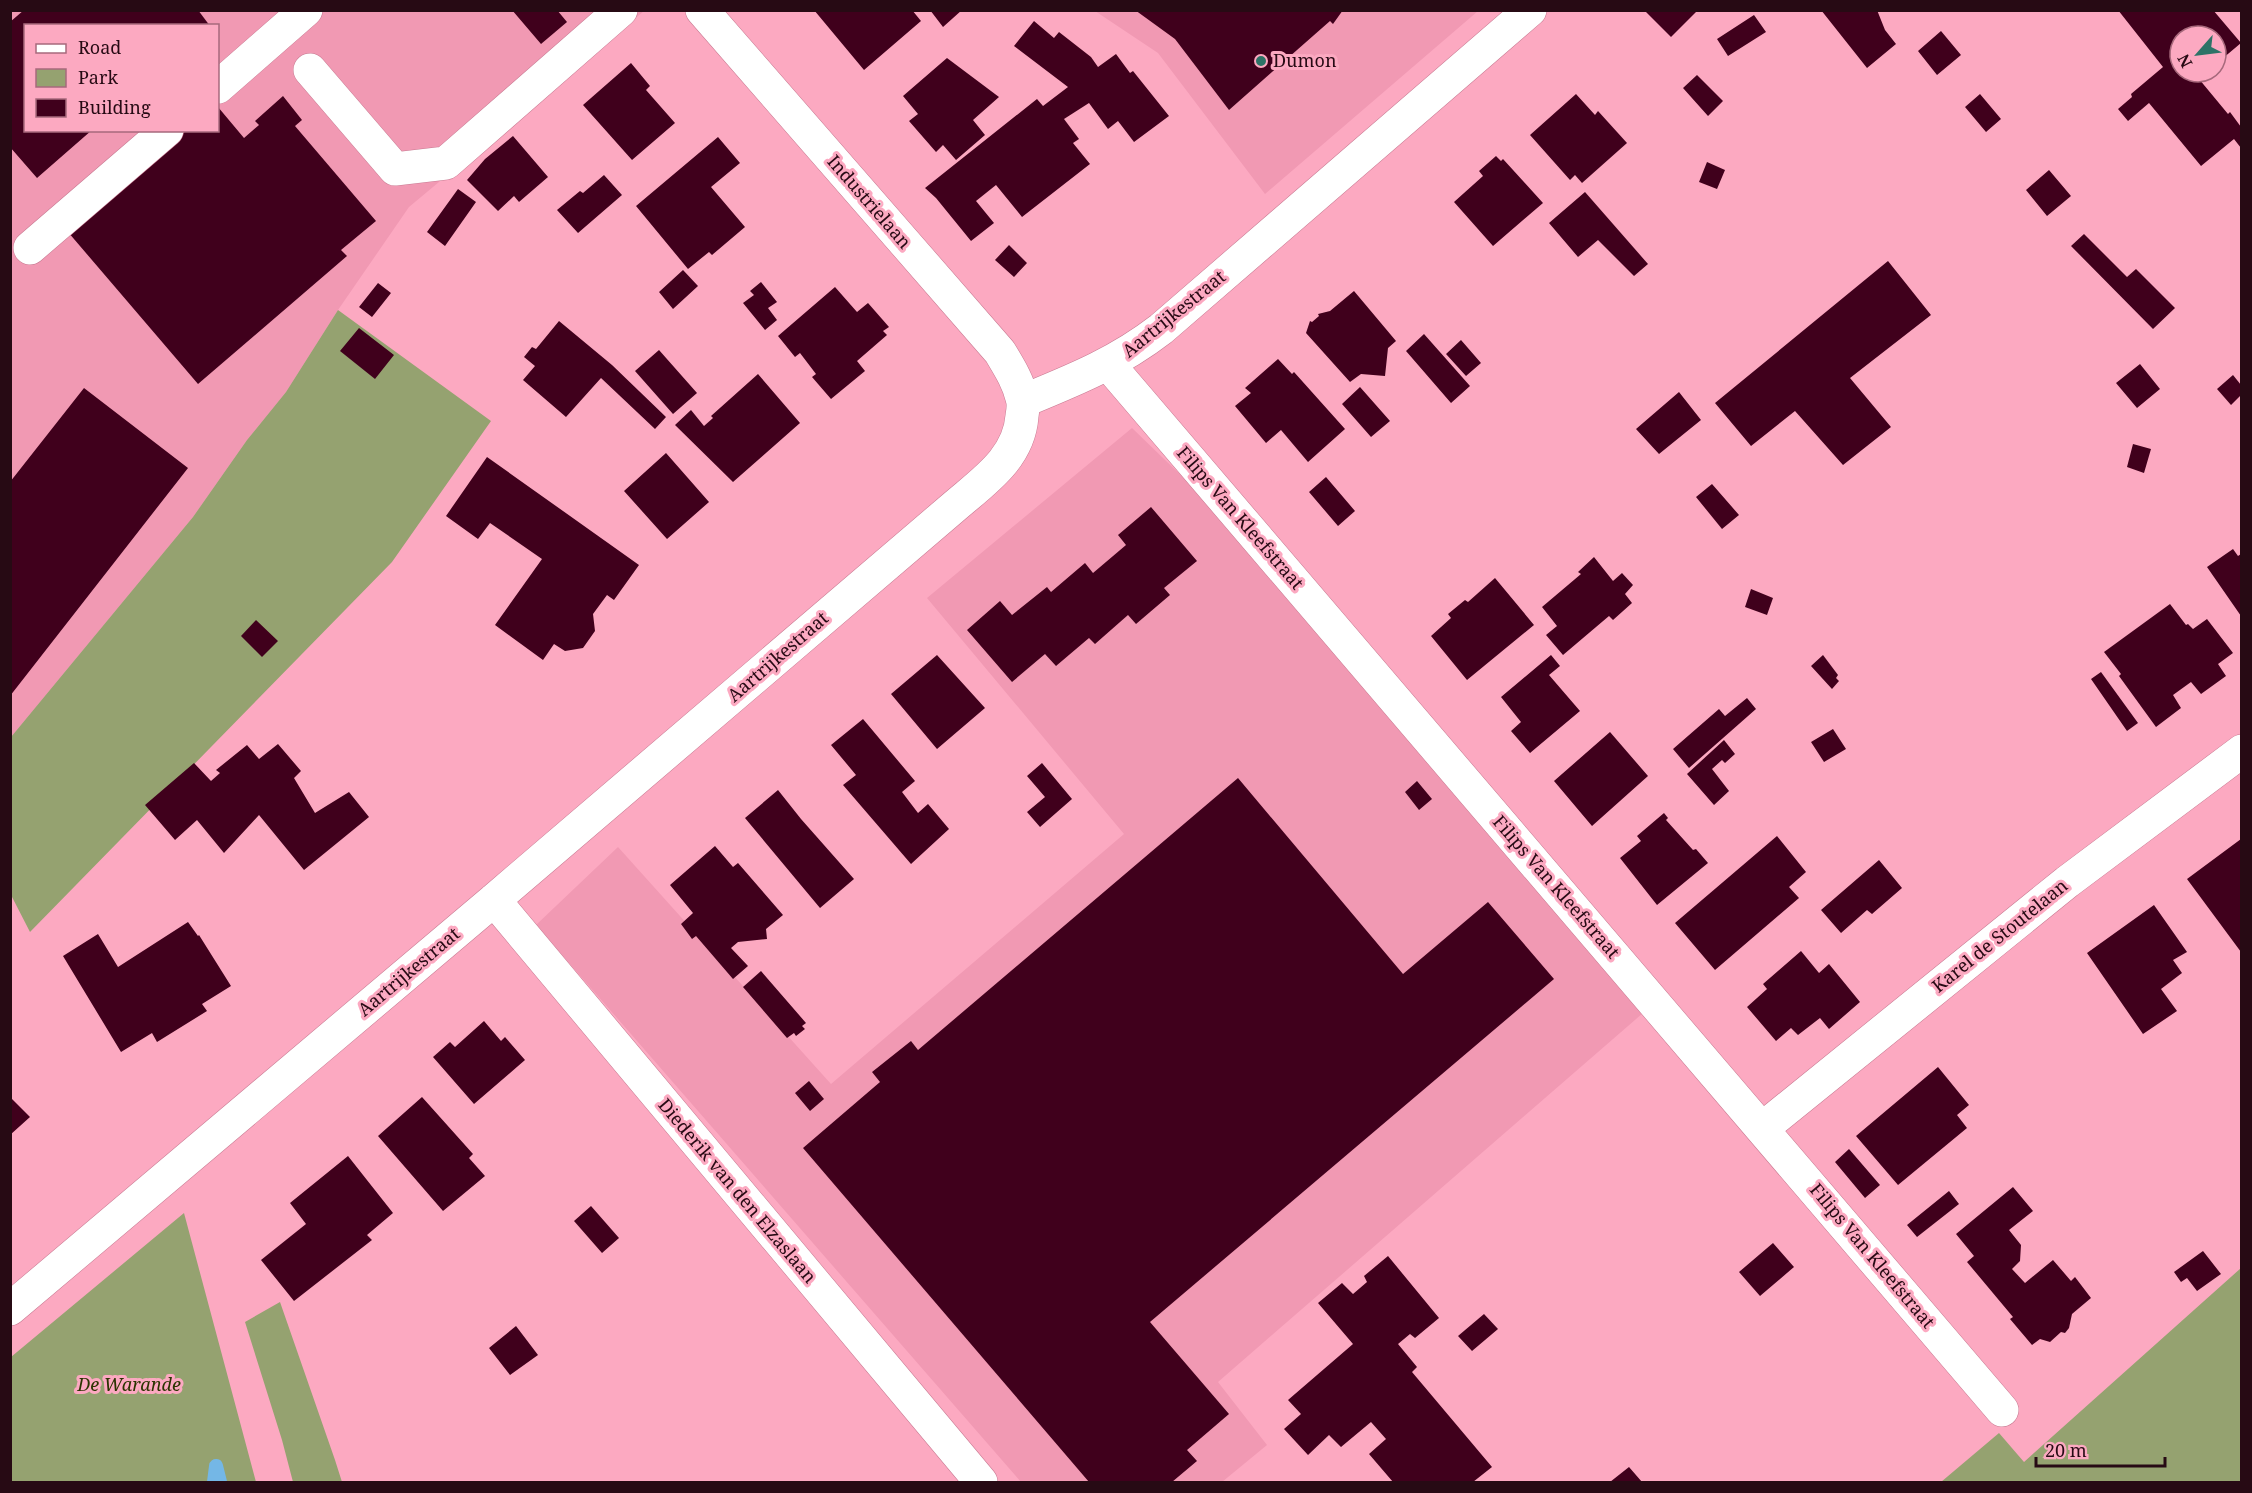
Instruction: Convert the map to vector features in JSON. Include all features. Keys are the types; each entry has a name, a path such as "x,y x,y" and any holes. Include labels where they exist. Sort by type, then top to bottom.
{"street":[{"path":"219,86 306,10"},
{"path":"310,70 395,169 446,163 621,10"},
{"name":"Industrielaan","path":"702,10 1000,352 1016,379 1023,401"},
{"name":"Aartrijkestraat","path":"10,1309 494,900 1002,465 1015,447 1022,425 1023,401 1109,364 1135,349 1161,329 1530,10"},
{"path":"30,248 165,132"},
{"name":"Filips Van Kleefstraat","path":"1109,364 2002,1410"},
{"name":"Karel de Stoutelaan","path":"1763,1128 2067,882 2241,751"},
{"name":"Diederik van den Elzaslaan","path":"494,900 981,1482"}],"shaded area":[{"path":"11,11 644,11 409,207 338,310 286,392 247,440 193,517 11,737"},
{"path":"1095,11 1478,11 1265,194 1158,53"},
{"path":"1132,428 1193,487 1643,1013 1218,1382 1267,1445 1222,1482 1021,1482 536,925 618,847 831,1084 1124,834 927,598"}],"green space":[{"path":"338,310 491,421 392,562 30,932 11,895 11,737 193,517 247,440 286,392"},
{"name":"De Warande","path":"184,1213 256,1482 11,1482 11,1357"},
{"path":"2241,1268 2241,1482 1941,1482 1999,1433 2024,1462"},
{"path":"280,1302 342,1482 293,1482 245,1322"}],"building":[{"path":"24,10 198,10 208,24 24,24 24,132 90,132 37,178 10,147 10,22"},
{"path":"512,10 557,10 567,22 541,44"},
{"path":"814,10 912,10 921,21 864,70"},
{"path":"930,10 962,10 943,27"},
{"path":"1135,10 1343,10 1333,24 1330,21 1229,110 1175,39"},
{"path":"1644,10 1698,10 1671,37"},
{"path":"1821,10 1877,10 1885,30 1896,44 1867,68"},
{"path":"2118,10 2213,10 2225,24 2168,24 2168,84 2203,84 2241,127 2241,148 2234,139 2201,166 2149,103 2128,121 2118,109 2132,97 2131,94 2163,67"},
{"path":"1754,15 1766,32 1728,56 1717,39"},
{"path":"1034,21 1054,38 1059,32 1091,57 1098,67 1116,54 1130,73 1133,71 1169,116 1134,142 1118,121 1108,129 1089,103 1064,119 1079,139 1073,143 1090,164 1022,217 996,185 976,201 994,223 971,241 925,188 1037,99 1043,106 1068,87 1014,46"},
{"path":"2228,28 2241,43 2228,54"},
{"path":"1941,31 1961,55 1937,75 1918,51"},
{"path":"947,58 999,97 973,120 985,135 956,160 943,145 936,152 909,121 918,114 903,96"},
{"path":"631,63 650,86 646,90 675,123 632,160 583,105"},
{"path":"1697,75 1723,101 1708,116 1683,88"},
{"path":"1576,94 1595,115 1598,111 1627,143 1582,183 1575,175 1570,180 1530,135"},
{"path":"1980,94 2001,119 1986,132 1965,107"},
{"path":"283,96 302,120 295,126 376,221 341,250 347,256 198,384 68,232 185,132 219,132 219,108 244,138 259,125 255,121"},
{"path":"513,136 548,177 519,202 514,196 498,211 467,180 485,159"},
{"path":"718,137 740,163 711,187 745,227 712,255 709,252 688,269 636,206"},
{"path":"1496,156 1501,161 1503,159 1543,203 1493,246 1454,202 1483,176 1479,171"},
{"path":"1707,162 1725,170 1717,189 1699,182"},
{"path":"2049,170 2071,196 2047,216 2026,190"},
{"path":"604,175 622,195 578,233 557,210 580,191 583,193"},
{"path":"458,189 476,202 445,246 427,232"},
{"path":"1585,192 1648,264 1634,276 1598,240 1578,257 1549,223"},
{"path":"2084,234 2127,277 2136,269 2175,308 2153,329 2071,246"},
{"path":"1009,245 1027,263 1014,277 995,260"},
{"path":"1888,261 1931,315 1850,378 1891,427 1843,465 1795,411 1751,446 1715,403"},
{"path":"683,270 698,286 673,309 659,292"},
{"path":"761,282 777,302 768,308 777,320 765,330 743,303 754,295 750,291"},
{"path":"378,283 391,293 372,317 359,307"},
{"path":"835,287 857,312 868,303 889,327 883,331 887,335 857,361 865,371 831,399 812,377 816,374 800,353 795,357 778,336"},
{"path":"1354,291 1396,341 1388,348 1385,376 1361,374 1350,382 1306,333 1310,321 1312,322 1319,316 1318,314 1330,311"},
{"path":"559,321 612,365 666,417 655,429 601,378 566,417 523,380 535,366 524,357 532,347 536,349"},
{"path":"359,328 394,355 375,379 340,351"},
{"path":"1424,334 1470,386 1451,403 1406,351"},
{"path":"1461,340 1481,363 1466,376 1446,354"},
{"path":"659,350 697,393 673,414 635,371"},
{"path":"1278,359 1292,374 1294,372 1345,429 1308,462 1281,430 1266,443 1235,406 1251,393 1245,388"},
{"path":"2140,364 2160,389 2137,408 2116,383"},
{"path":"758,374 800,423 733,482 675,425 691,410 704,426 713,418 711,416"},
{"path":"2233,375 2241,385 2241,395 2231,405 2217,389"},
{"path":"1360,387 1390,421 1371,437 1342,404"},
{"path":"84,388 188,468 10,696 10,482"},
{"path":"1679,392 1701,420 1659,454 1636,429"},
{"path":"2133,444 2151,449 2144,473 2127,467"},
{"path":"666,453 709,502 667,539 624,491"},
{"path":"487,457 639,565 614,600 607,595 593,614 595,631 583,648 565,651 554,644 543,660 495,625 542,559 490,523 478,539 446,516"},
{"path":"1326,477 1355,511 1338,526 1309,492"},
{"path":"1712,484 1739,515 1722,529 1696,497"},
{"path":"1151,507 1197,561 1164,588 1170,595 1136,624 1128,615 1095,644 1089,638 1056,666 1045,654 1012,682 967,630 1000,601 1012,615 1047,587 1051,592 1085,563 1093,573 1126,545 1118,535"},
{"path":"2233,549 2238,556 2241,554 2241,616 2207,567"},
{"path":"1594,557 1613,581 1622,573 1633,585 1625,594 1632,603 1613,620 1609,616 1563,655 1546,635 1557,626 1542,607 1581,574 1578,572"},
{"path":"1495,578 1534,625 1467,680 1431,636 1451,618 1448,614 1465,600 1468,602"},
{"path":"1751,589 1773,598 1767,615 1745,607"},
{"path":"2170,604 2186,625 2188,624 2193,629 2207,619 2233,653 2218,664 2226,676 2201,694 2191,682 2173,695 2181,708 2156,727 2104,652"},
{"path":"256,620 278,641 262,657 241,636"},
{"path":"937,655 985,708 937,749 891,694"},
{"path":"1551,655 1560,666 1549,675 1580,711 1530,753 1511,731 1521,722 1501,697"},
{"path":"1823,655 1838,675 1836,678 1839,681 1832,689 1811,666"},
{"path":"2101,672 2138,723 2127,731 2091,679"},
{"path":"1747,698 1756,709 1689,768 1673,749 1719,709 1725,716"},
{"path":"863,719 915,781 902,792 918,813 928,804 949,829 911,864 843,785 856,775 831,745"},
{"path":"1833,729 1846,749 1824,762 1811,742"},
{"path":"1610,732 1648,776 1592,826 1554,781"},
{"path":"1724,740 1735,754 1725,763 1722,760 1712,769 1729,791 1714,805 1687,774"},
{"path":"278,744 301,771 294,778 315,813 349,792 369,817 304,870 259,815 224,853 197,820 175,840 145,805 194,763 211,781 220,773 216,770 247,745 259,759"},
{"path":"1042,763 1072,799 1040,827 1027,812 1045,797 1027,776"},
{"path":"1238,778 1403,974 1488,902 1554,979 1150,1322 1229,1414 1187,1450 1197,1461 1172,1482 1089,1482 803,1148 880,1082 872,1072 911,1041 918,1050"},
{"path":"1417,781 1432,799 1419,810 1405,792"},
{"path":"778,790 854,879 820,908 745,818"},
{"path":"1664,813 1668,818 1666,820 1708,863 1657,905 1620,858 1641,841 1637,836"},
{"path":"1777,836 1806,872 1789,887 1799,898 1715,970 1675,923"},
{"path":"2241,839 2241,952 2187,879"},
{"path":"715,846 733,867 738,863 783,915 766,929 767,939 738,942 731,948 748,966 733,979 696,936 692,939 681,924 693,913 670,885"},
{"path":"1879,860 1902,888 1872,914 1867,910 1841,933 1821,910"},
{"path":"2154,905 2187,952 2173,960 2182,973 2161,989 2177,1011 2143,1034 2087,953"},
{"path":"188,922 199,935 231,986 202,1004 207,1011 157,1042 152,1033 121,1052 63,956 98,934 118,967"},
{"path":"1801,951 1819,973 1829,964 1860,1002 1829,1029 1820,1018 1798,1035 1791,1028 1776,1041 1747,1007 1767,989 1763,984"},
{"path":"761,971 806,1023 802,1026 805,1029 796,1036 794,1033 787,1038 743,987"},
{"path":"484,1021 501,1041 505,1037 525,1060 474,1104 433,1057 450,1042 455,1047"},
{"path":"1938,1067 1969,1105 1957,1115 1967,1128 1898,1185 1856,1136"},
{"path":"809,1081 824,1099 810,1111 795,1093"},
{"path":"10,1097 30,1117 10,1135"},
{"path":"422,1097 473,1154 469,1158 485,1176 443,1211 378,1136"},
{"path":"1849,1149 1880,1185 1865,1198 1835,1162"},
{"path":"348,1156 393,1213 367,1235 372,1240 294,1301 261,1260 306,1224 290,1203"},
{"path":"2013,1187 2033,1211 2009,1230 2021,1245 2020,1261 2012,1269 2025,1283 2053,1260 2071,1281 2075,1277 2091,1298 2072,1314 2069,1328 2065,1333 2061,1332 2050,1342 2040,1339 2032,1345 2010,1319 2013,1317 1967,1262 1974,1256 1956,1234"},
{"path":"1949,1191 1959,1204 1917,1237 1907,1225"},
{"path":"591,1206 619,1238 602,1253 574,1221"},
{"path":"1773,1243 1794,1267 1760,1296 1739,1272"},
{"path":"2203,1251 2221,1274 2197,1291 2187,1278 2181,1282 2174,1272"},
{"path":"1388,1256 1439,1318 1415,1338 1410,1334 1398,1344 1417,1367 1412,1372 1492,1467 1473,1482 1393,1482 1369,1454 1386,1439 1371,1422 1341,1447 1329,1435 1308,1455 1284,1429 1301,1414 1288,1400 1353,1344 1318,1303 1342,1283 1353,1294 1367,1282 1364,1276"},
{"path":"1484,1314 1498,1329 1472,1351 1458,1336"},
{"path":"516,1326 538,1355 510,1375 489,1348"},
{"path":"1629,1467 1642,1482 1610,1482"}],"waterway":[{"path":"214,1482 216,1466 220,1482"}],"place":[{"name":"Dumon","path":"1261,61"}]}
